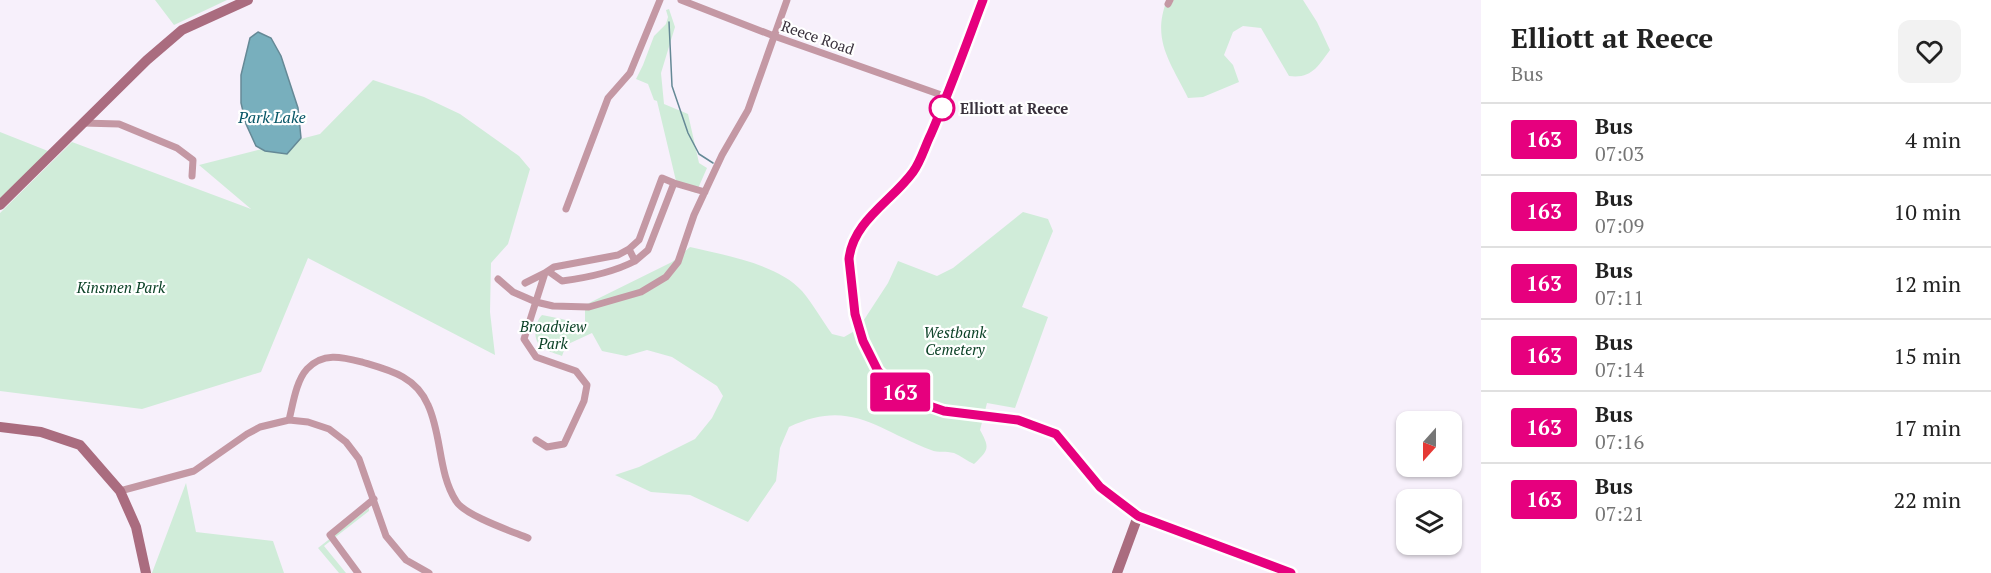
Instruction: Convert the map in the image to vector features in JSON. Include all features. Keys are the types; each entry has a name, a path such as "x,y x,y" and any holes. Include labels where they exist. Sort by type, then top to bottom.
{"street":[{"path":"0,205 147,60 182,30 248,0"},
{"path":"566,208 608,99 630,73 660,0"},
{"name":"Reece Road","path":"681,0 774,36 947,97"},
{"path":"498,279 513,292 536,302 553,306 589,308 640,292 666,277 678,262 693,215 722,155 748,110 787,0"},
{"path":"983,0 947,97 915,171 863,224 850,251 855,314 863,341 872,360 889,383 919,403 944,411 1018,420 1056,434 1100,487 1138,516 1291,573"},
{"path":"82,123 120,124 177,148 193,160 192,176"},
{"path":"525,283 554,267 618,255 629,249 639,240 662,178 705,192"},
{"path":"546,272 562,281 624,266 635,261 648,250 674,183"},
{"path":"629,249 635,261"},
{"path":"536,440 547,447 564,444 584,401 587,385 576,371 536,357 524,339 546,272"},
{"path":"289,420 299,382 306,369 320,359 338,356 393,370 414,384 428,404 439,439 447,482 457,502 466,511 528,538"},
{"path":"120,491 194,471 260,427 289,420 308,422 329,429 345,442 359,459 386,536 406,560 429,573"},
{"path":"0,427 41,432 81,445 120,491 136,527 146,573"},
{"path":"358,573 330,536 374,499"},
{"path":"1117,573 1138,516"}],"green space":[{"path":"155,0 227,0 174,25"},
{"path":"1167,0 1303,0 1317,22 1330,50 1314,70 1303,75 1289,76 1261,28 1243,26 1233,32 1224,55 1233,65 1239,82 1203,97 1188,98 1165,51 1162,39 1161,27"},
{"path":"669,9 675,27 661,73 664,104 688,114 699,163 707,168 696,193 676,181 657,101 654,100 648,84 636,79 654,36 666,24 668,17 666,10"},
{"name":"Kinsmen Park","path":"373,80 424,97 460,114 519,156 530,169 508,244 491,263 490,312 495,355 308,258 261,372 142,409 0,391 0,213 72,142 251,209 199,165 320,134"},
{"path":"0,132 48,151 0,201"},
{"path":"1023,212 1048,219 1053,231 1022,307 1048,317 1015,408 987,403 980,430 986,449 974,464 954,453 931,450 862,420 829,415 810,419 789,427 780,448 776,481 748,522 690,495 651,492 615,475 639,467 695,439 712,418 723,396 717,386 672,357 647,350 626,356 602,351 592,333 566,345 562,356 542,347 536,340 536,326 542,315 588,327 585,321 585,305 672,262 690,247 734,257 779,274 802,291 832,334 844,337 858,329 888,283 898,261 937,276 953,268"},
{"path":"186,483 196,532 273,541 284,573 152,573"},
{"path":"369,508 369,511 324,546 346,573 339,573 318,548"}],"water":[{"name":"Park Lake","path":"258,32 271,38 281,56 298,108 301,138 287,154 265,151 256,146 246,124 241,103 241,75 250,38"}],"waterway":[{"path":"669,22 672,86 688,133 699,154 713,163"}],"bus line":[{"name":"163","path":"983,0 947,97 915,171 863,224 850,251 855,314 863,341 872,360 889,383 899,392 919,403 944,411 1018,420 1056,434 1100,487 1138,516 1291,573"}],"place":[{"name":"Elliott at Reece","path":"942,108"}],"park label":[{"name":"Broadview Park","path":"553,334"},
{"name":"Westbank Cemetery","path":"955,340"}]}
